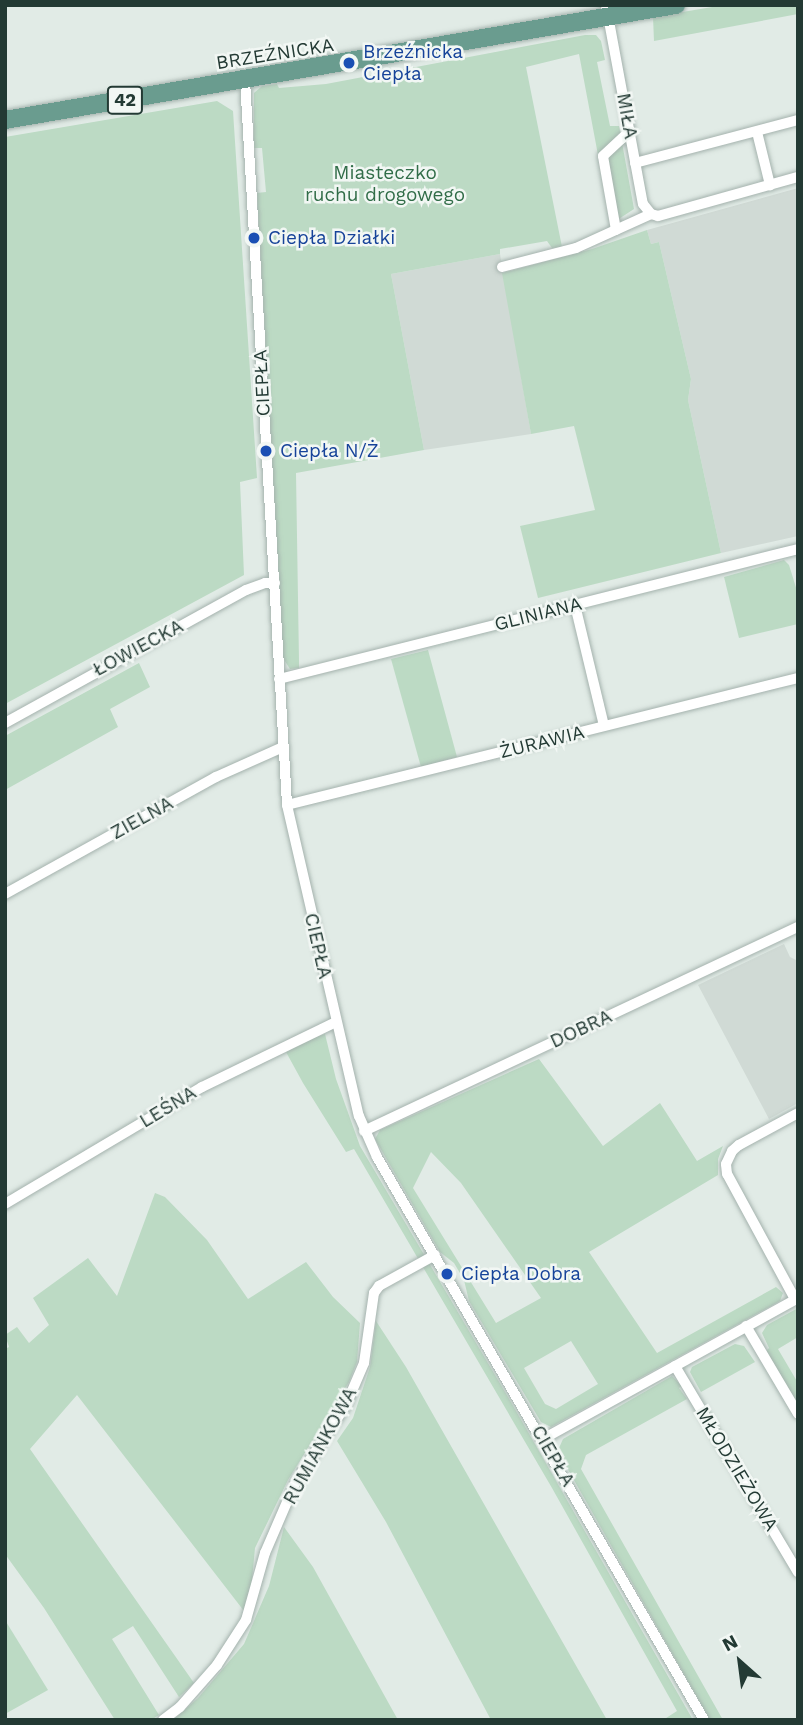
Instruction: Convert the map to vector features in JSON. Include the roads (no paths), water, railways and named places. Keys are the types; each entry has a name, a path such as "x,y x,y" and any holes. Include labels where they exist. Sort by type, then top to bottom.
{"main road":[{"name":"BRZEŹNICKA","path":"5,120 245,80 608,11 676,5"}],"street":[{"name":"MIŁA","path":"608,11 643,204 650,214"},
{"name":"CIEPŁA","path":"245,80 287,805 364,1131 704,1720"},
{"path":"635,163 798,120"},
{"path":"616,230 603,156 630,131"},
{"path":"757,132 770,185"},
{"path":"502,267 576,248 650,214 658,216 798,177"},
{"path":"796,549 798,562"},
{"name":"GLINIANA","path":"279,679 796,549"},
{"name":"ŁOWIECKA","path":"5,723 246,590 264,583 275,583"},
{"path":"575,605 604,726"},
{"name":"ŻURAWIA","path":"287,805 798,678"},
{"name":"ZIELNA","path":"5,894 216,777 283,747"},
{"name":"DOBRA","path":"364,1131 798,927"},
{"name":"LEŚNA","path":"5,1204 201,1087 337,1022"},
{"path":"543,1439 796,1298 727,1174 726,1164 732,1151 739,1145 798,1113"},
{"name":"RUMIANKOWA","path":"163,1720 180,1707 216,1665 246,1620 265,1553 296,1481 346,1405 364,1363 374,1293 379,1286 435,1255"},
{"path":"746,1326 798,1414"},
{"name":"MŁODZIEŻOWA","path":"675,1366 796,1566"}],"place":[{"name":"Brzeźnicka Ciepła","path":"349,63"},
{"name":"Ciepła Działki","path":"254,238"},
{"name":"Ciepła N/Ż","path":"266,451"},
{"name":"Ciepła Dobra","path":"447,1274"}],"park label":[{"name":"Miasteczko ruchu drogowego","path":"385,184"}]}
